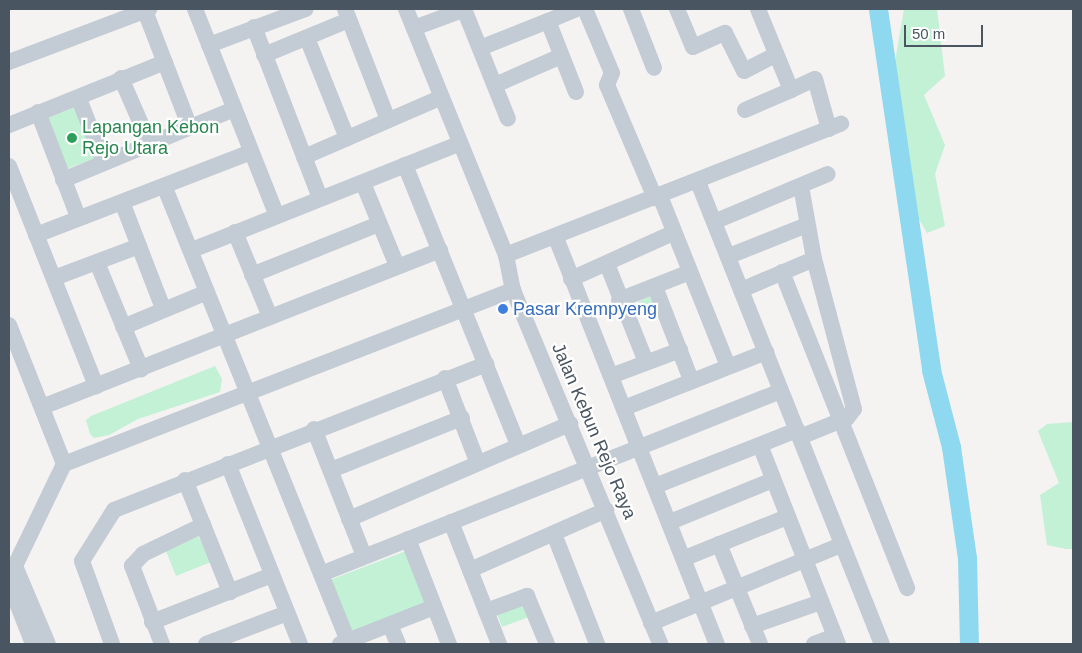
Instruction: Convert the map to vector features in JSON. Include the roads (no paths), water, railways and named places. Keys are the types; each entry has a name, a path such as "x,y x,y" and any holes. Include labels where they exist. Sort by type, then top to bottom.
{"street":[{"path":"195,9 276,214"},
{"path":"209,45 306,9"},
{"name":"Jalan Kebun Rejo Raya","path":"406,9 440,98 506,255 513,290 588,465 660,644"},
{"path":"414,28 464,9 508,120"},
{"path":"480,48 576,9"},
{"path":"585,9 612,73 607,86 658,197 728,366"},
{"path":"631,9 654,68"},
{"path":"677,9 692,47 725,33 744,71 776,55"},
{"path":"758,9 791,90"},
{"path":"9,62 147,10 189,125"},
{"path":"264,55 307,38 347,14 388,120"},
{"path":"548,20 576,92"},
{"path":"254,27 320,198"},
{"path":"307,38 347,138"},
{"path":"495,85 561,56"},
{"path":"9,124 38,112 79,100 121,78 165,62"},
{"path":"121,78 149,142"},
{"path":"506,255 556,238 835,126 815,80 746,110"},
{"path":"304,157 440,98"},
{"path":"79,100 103,160"},
{"path":"63,180 103,160 234,109"},
{"path":"38,112 78,217"},
{"path":"192,250 276,214 363,183 459,144"},
{"path":"36,235 78,217 165,188 251,152"},
{"path":"405,165 518,445"},
{"path":"9,166 96,386"},
{"path":"716,221 828,174"},
{"path":"698,182 716,221 780,391 799,433 841,545 882,644"},
{"path":"363,183 397,266"},
{"path":"656,486 760,445 839,422 851,415 854,404 814,259 801,186"},
{"path":"165,188 251,394 321,574 344,643 434,607"},
{"path":"122,202 163,308"},
{"path":"252,275 379,224"},
{"path":"729,256 808,225"},
{"path":"235,232 270,318"},
{"path":"571,279 672,233"},
{"path":"556,238 656,486 716,644"},
{"path":"54,278 98,265 139,246"},
{"path":"42,406 141,370 440,250"},
{"path":"741,290 814,259"},
{"path":"607,264 619,300 646,362"},
{"path":"98,265 141,370"},
{"path":"619,300 690,272"},
{"path":"782,272 839,422 907,588"},
{"path":"655,287 692,380"},
{"path":"48,644 12,567 64,464 251,394 513,290"},
{"path":"123,326 163,308 207,292"},
{"path":"9,325 64,464"},
{"path":"611,376 680,350"},
{"path":"624,408 766,352"},
{"path":"112,644 83,568 84,556 114,510 314,429 486,364"},
{"path":"445,378 477,461"},
{"path":"321,574 588,465 640,447 780,391"},
{"path":"331,470 462,418"},
{"path":"349,518 477,461 570,424"},
{"path":"314,429 364,556"},
{"path":"760,445 804,564 837,640 814,644"},
{"path":"228,464 300,644"},
{"path":"185,480 230,592"},
{"path":"670,522 773,480"},
{"path":"470,570 606,510"},
{"path":"684,558 787,517"},
{"path":"451,522 499,644"},
{"path":"162,644 132,566 143,554 203,524"},
{"path":"554,534 597,644"},
{"path":"408,539 449,644"},
{"path":"719,544 760,644"},
{"path":"651,623 804,564 841,545"},
{"path":"152,622 272,575"},
{"path":"9,583 33,644"},
{"path":"486,611 528,596 547,644"},
{"path":"752,626 821,602"},
{"path":"206,644 287,613"},
{"path":"390,625 398,644"}],"waterway":[{"path":"878,9 931,370 951,447 967,558 969,644"}],"place":[{"name":"Lapangan Kebon Rejo Utara","path":"72,138"},
{"name":"Pasar Krempyeng","path":"503,309"}]}
